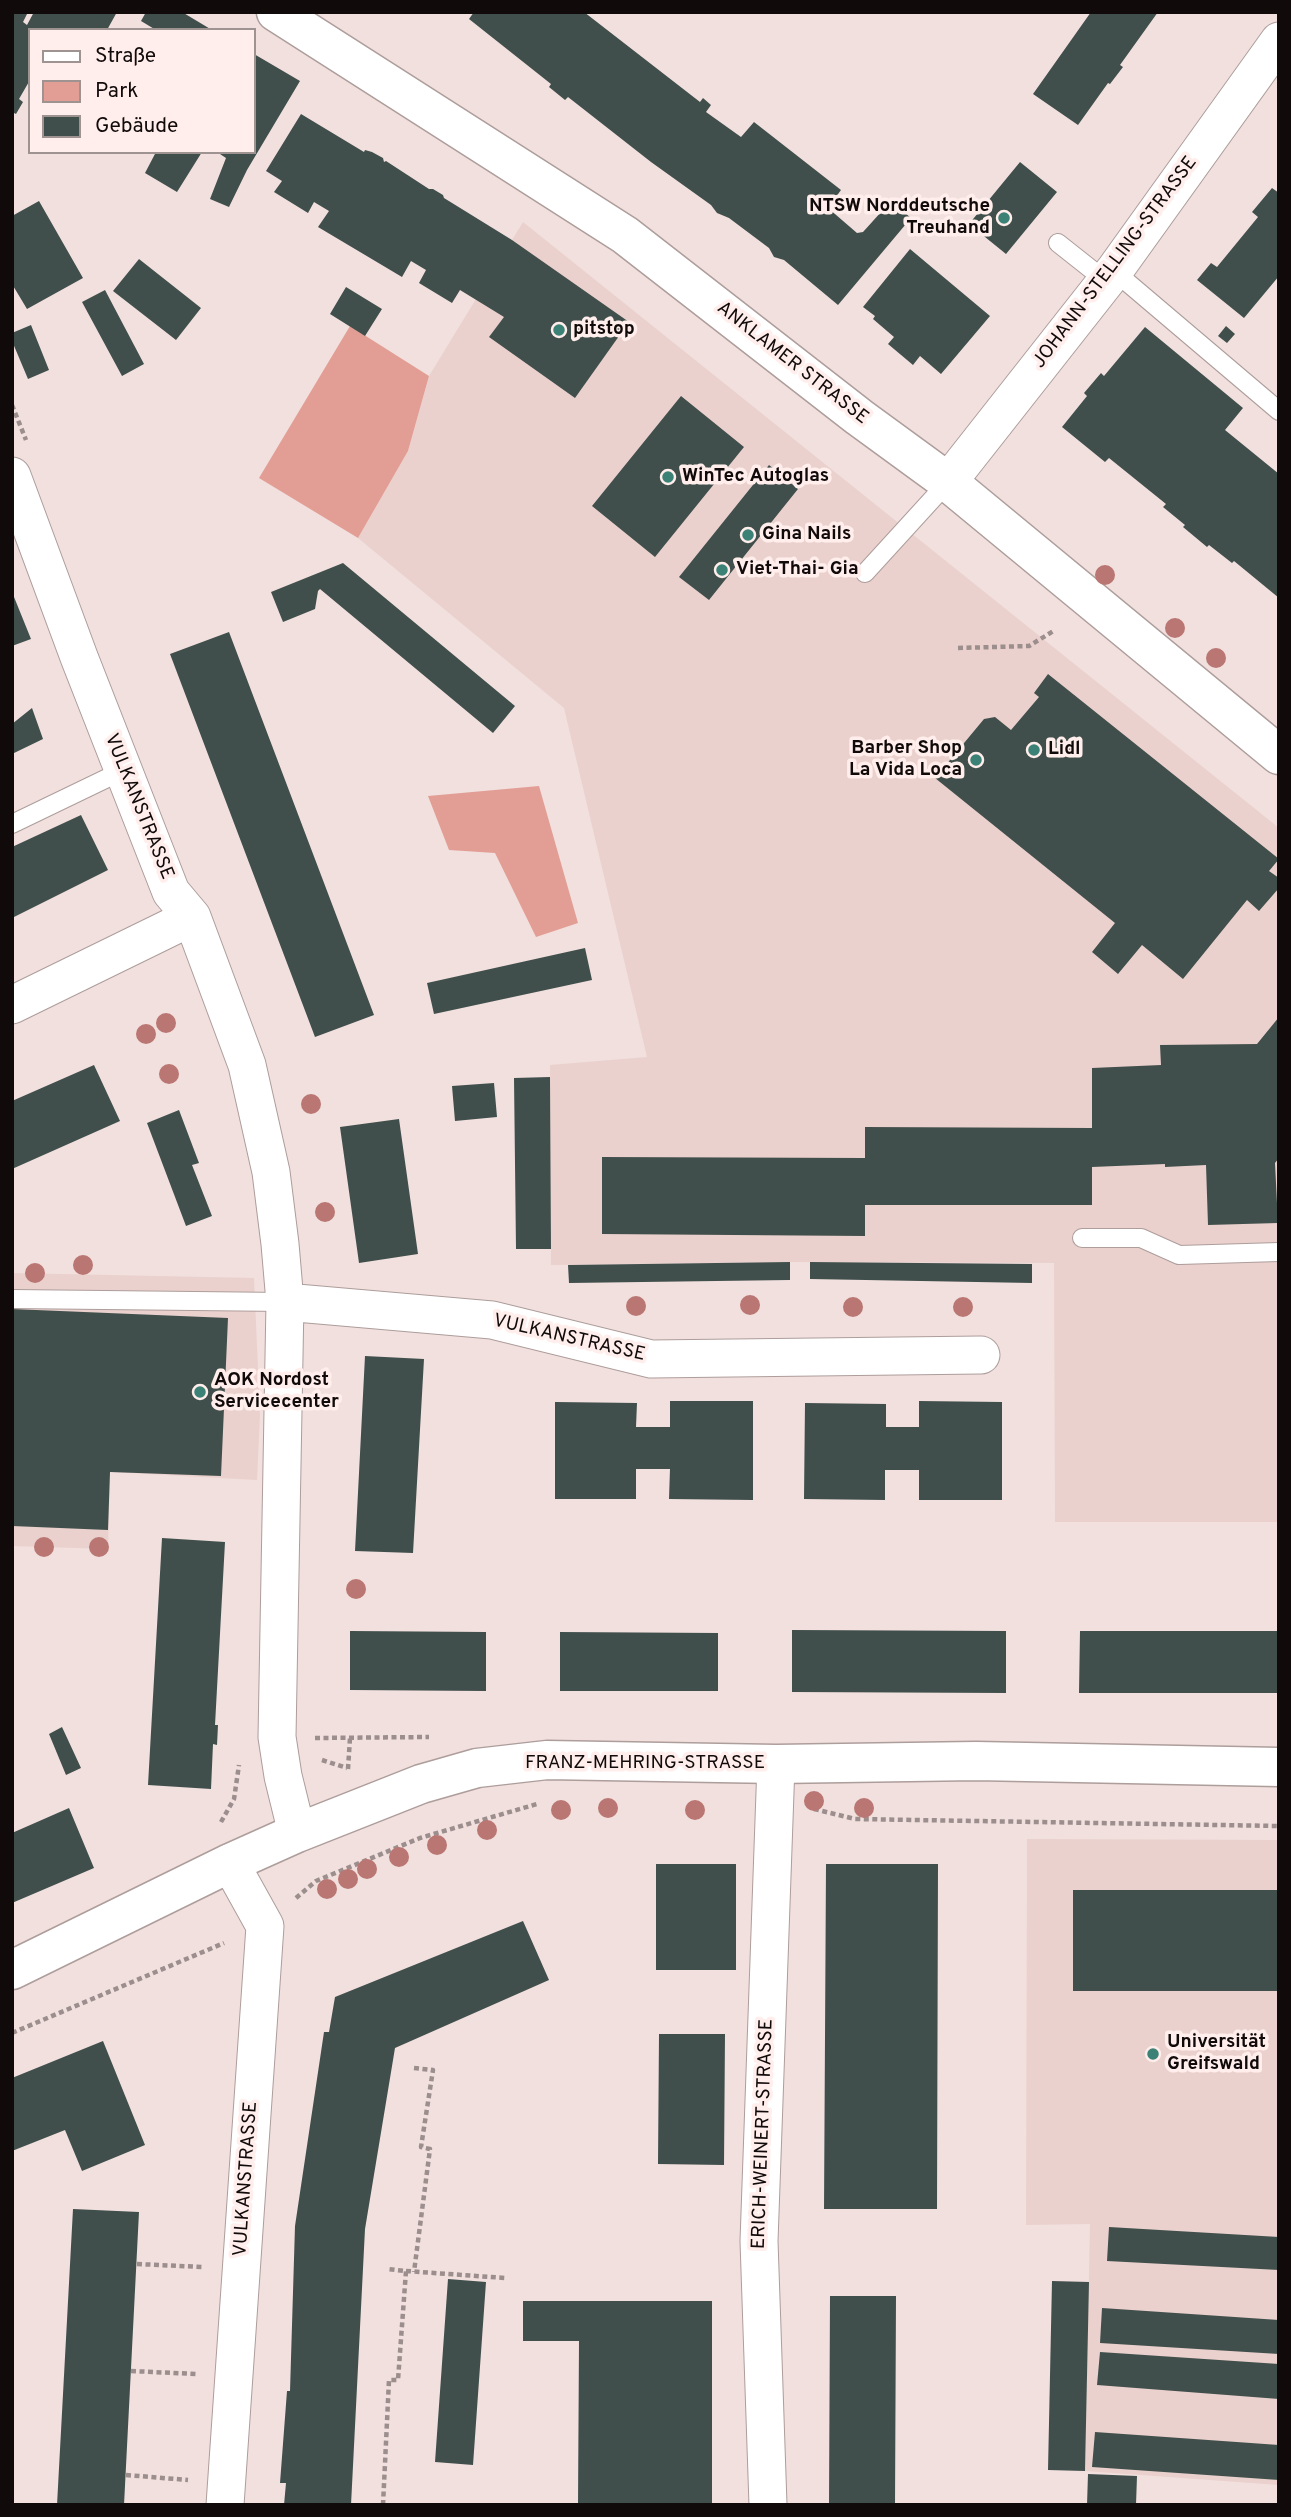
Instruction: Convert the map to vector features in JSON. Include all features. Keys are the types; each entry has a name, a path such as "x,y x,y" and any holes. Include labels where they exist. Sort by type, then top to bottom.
{"street":[{"name":"ANKLAMER STRASSE","path":"276,12 625,235 859,417 948,482 1279,755"},
{"name":"JOHANN-STELLING-STRASSE","path":"948,482 1110,276 1279,41"},
{"name":"VULKANSTRASSE","path":"12,476 171,892 192,917 247,1065 271,1172 285,1302 277,1737 297,1833"},
{"path":"12,1005 192,917"},
{"name":"VULKANSTRASSE","path":"285,1302 492,1320 651,1359 981,1355"},
{"name":"FRANZ-MEHRING-STRASSE","path":"12,1970 297,1833 421,1784 477,1768 547,1760 775,1782 976,1761 1279,1768"},
{"name":"ERICH-WEINERT-STRASSE","path":"768,2505 759,2241 775,1782"},
{"path":"230,1863 265,1926"},
{"name":"VULKANSTRASSE","path":"226,2494 265,1926"}],"lane":[{"path":"1058,243 1110,276 1279,411"},
{"path":"865,573 948,482"},
{"path":"12,824 124,770"},
{"path":"1082,1238 1141,1238 1180,1255 1279,1252"},
{"path":"12,1298 285,1302"}],"path":[{"path":"958,649 1029,646 1055,630"},
{"path":"348,1768 350,1738"},
{"path":"775,1782 855,1819 1279,1826"},
{"path":"12,2033 265,1926 316,1881 420,1838 540,1804"},
{"path":"414,2068 433,2070 421,2147 430,2149 414,2272"},
{"path":"136,2264 241,2270"},
{"path":"387,2270 505,2278"},
{"path":"383,2505 389,2381 398,2381 406,2271"},
{"path":"131,2371 234,2376"},
{"path":"126,2475 226,2494"}],"shaded area":[{"path":"523,222 1279,828 1279,1522 1055,1522 1054,1263 551,1265 550,1065 647,1057 564,708 358,538 408,451 429,376"},
{"path":"12,1273 254,1278 260,1414 257,1480 110,1472 108,1549 12,1546"},
{"name":"Universität Greifswald","path":"1027,1839 1279,1840 1279,2485 1085,2471 1090,2224 1026,2225"}],"green space":[{"path":"350,326 429,376 408,451 358,538 259,478"},
{"path":"539,786 578,923 536,937 495,853 449,850 428,796"}],"building":[{"path":"12,12 28,12 23,22 27,25 34,12 117,12 108,28 28,28 28,83 19,99 23,102 16,114 12,112"},
{"path":"146,12 182,12 209,28 153,28 141,21"},
{"path":"474,12 584,12 700,102 703,98 711,105 706,112 741,137 754,122 841,190 828,208 857,233 863,232 891,201 911,218 838,305 784,260 774,257 769,248 729,218 717,213 711,205 568,97 565,100 549,87 551,84 469,19"},
{"path":"1091,12 1158,12 1120,65 1123,67 1078,125 1033,94"},
{"path":"256,55 300,81 247,170 229,207 210,199 226,158 220,154 256,154"},
{"path":"301,114 364,152 372,152 383,158 384,162 443,195 629,322 575,398 489,337 504,317 460,290 452,303 419,283 426,270 411,261 402,277 318,227 329,211 314,202 308,213 274,192 282,181 266,171"},
{"path":"155,154 201,154 177,192 145,173"},
{"path":"1020,162 1057,192 1006,254 969,224"},
{"path":"1272,188 1279,193 1279,276 1244,318 1197,280 1211,263 1217,267 1258,217 1252,212"},
{"path":"39,201 83,278 27,309 12,284 12,216"},
{"path":"910,249 990,316 941,374 920,356 913,365 888,344 894,337 863,307"},
{"path":"139,259 201,308 176,340 113,291"},
{"path":"346,287 382,309 365,336 330,314"},
{"path":"105,290 144,364 122,376 82,302"},
{"path":"31,325 49,370 28,379 12,341 12,333"},
{"path":"1226,326 1235,334 1227,343 1218,336"},
{"path":"1145,327 1243,408 1225,430 1279,474 1279,598 1234,561 1232,563 1209,545 1207,547 1163,507 1166,504 1109,458 1105,462 1062,427 1087,396 1084,393 1101,373 1104,376"},
{"path":"681,396 744,447 655,557 592,506"},
{"path":"769,465 798,489 709,600 679,577"},
{"path":"343,563 515,706 493,733 320,589 315,609 283,622 271,592"},
{"path":"12,592 31,639 12,646"},
{"path":"229,632 374,1015 315,1037 170,654"},
{"path":"1048,674 1279,859 1269,871 1279,878 1279,888 1259,911 1247,900 1183,979 1142,945 1118,974 1092,952 1115,923 935,778 984,719 995,717 1011,730 1039,697 1034,693"},
{"path":"32,708 43,739 12,754 12,724"},
{"path":"81,815 108,870 12,918 12,847"},
{"path":"585,948 592,980 434,1014 427,983"},
{"path":"1279,1017 1279,1158 1275,1163 1278,1223 1208,1225 1206,1165 1165,1167 1165,1164 1092,1167 1092,1205 865,1205 865,1236 602,1234 602,1157 865,1158 865,1127 1092,1128 1092,1068 1161,1065 1160,1045 1257,1044"},
{"path":"94,1065 120,1121 12,1169 12,1101"},
{"path":"550,1077 551,1249 516,1249 514,1078"},
{"path":"494,1083 497,1117 455,1121 452,1086"},
{"path":"179,1110 199,1163 192,1165 212,1216 186,1226 147,1123"},
{"path":"399,1119 418,1254 359,1263 340,1127"},
{"path":"790,1262 790,1280 569,1283 568,1265"},
{"path":"810,1262 1032,1264 1032,1283 810,1279"},
{"path":"12,1309 228,1318 221,1476 110,1472 108,1530 12,1526"},
{"path":"365,1356 424,1359 413,1553 355,1551"},
{"path":"670,1401 753,1401 753,1500 669,1499 670,1469 636,1469 636,1499 555,1499 555,1402 637,1403 636,1427 670,1427"},
{"path":"919,1401 1002,1402 1002,1500 919,1500 919,1470 885,1470 885,1500 804,1499 805,1403 886,1404 886,1427 919,1427"},
{"path":"162,1538 225,1542 215,1725 218,1725 217,1745 213,1744 211,1789 148,1785"},
{"path":"792,1630 1006,1631 1006,1693 792,1692"},
{"path":"350,1631 486,1632 486,1691 350,1690"},
{"path":"1080,1631 1279,1631 1279,1693 1079,1693"},
{"path":"560,1632 718,1633 718,1691 560,1691"},
{"path":"62,1727 81,1768 66,1775 49,1734"},
{"path":"69,1808 94,1868 12,1903 12,1833"},
{"path":"656,1864 736,1864 736,1970 656,1970"},
{"path":"826,1864 938,1864 937,2209 824,2209"},
{"path":"1073,1890 1279,1890 1279,1991 1073,1991"},
{"path":"523,1921 549,1980 395,2048 365,2229 351,2505 284,2505 286,2483 280,2483 287,2391 290,2391 295,2226 324,2032 329,2032 335,1997"},
{"path":"659,2034 725,2034 724,2165 658,2164"},
{"path":"103,2041 145,2145 82,2171 65,2130 12,2151 12,2078"},
{"path":"73,2209 139,2212 124,2505 57,2505"},
{"path":"1109,2227 1279,2237 1279,2270 1107,2261"},
{"path":"448,2279 486,2282 473,2465 435,2462"},
{"path":"1052,2281 1089,2282 1085,2471 1048,2470"},
{"path":"830,2296 896,2296 895,2505 829,2505"},
{"path":"523,2301 712,2301 712,2505 578,2505 579,2341 523,2341"},
{"path":"1102,2308 1279,2320 1279,2354 1100,2343"},
{"path":"1100,2352 1279,2364 1279,2399 1097,2385"},
{"path":"1095,2432 1279,2445 1279,2480 1092,2467"},
{"path":"1088,2474 1137,2476 1136,2505 1087,2505"}],"place":[{"name":"NTSW Norddeutsche Treuhand","path":"1004,218"},
{"name":"pitstop","path":"559,330"},
{"name":"WinTec Autoglas","path":"668,477"},
{"name":"Gina Nails","path":"748,535"},
{"name":"Viet-Thai- Gia","path":"722,570"},
{"name":"Lidl","path":"1034,750"},
{"name":"Barber Shop La Vida Loca","path":"976,760"},
{"name":"AOK Nordost Servicecenter","path":"200,1392"},
{"name":"Universität Greifswald","path":"1153,2054"}]}
